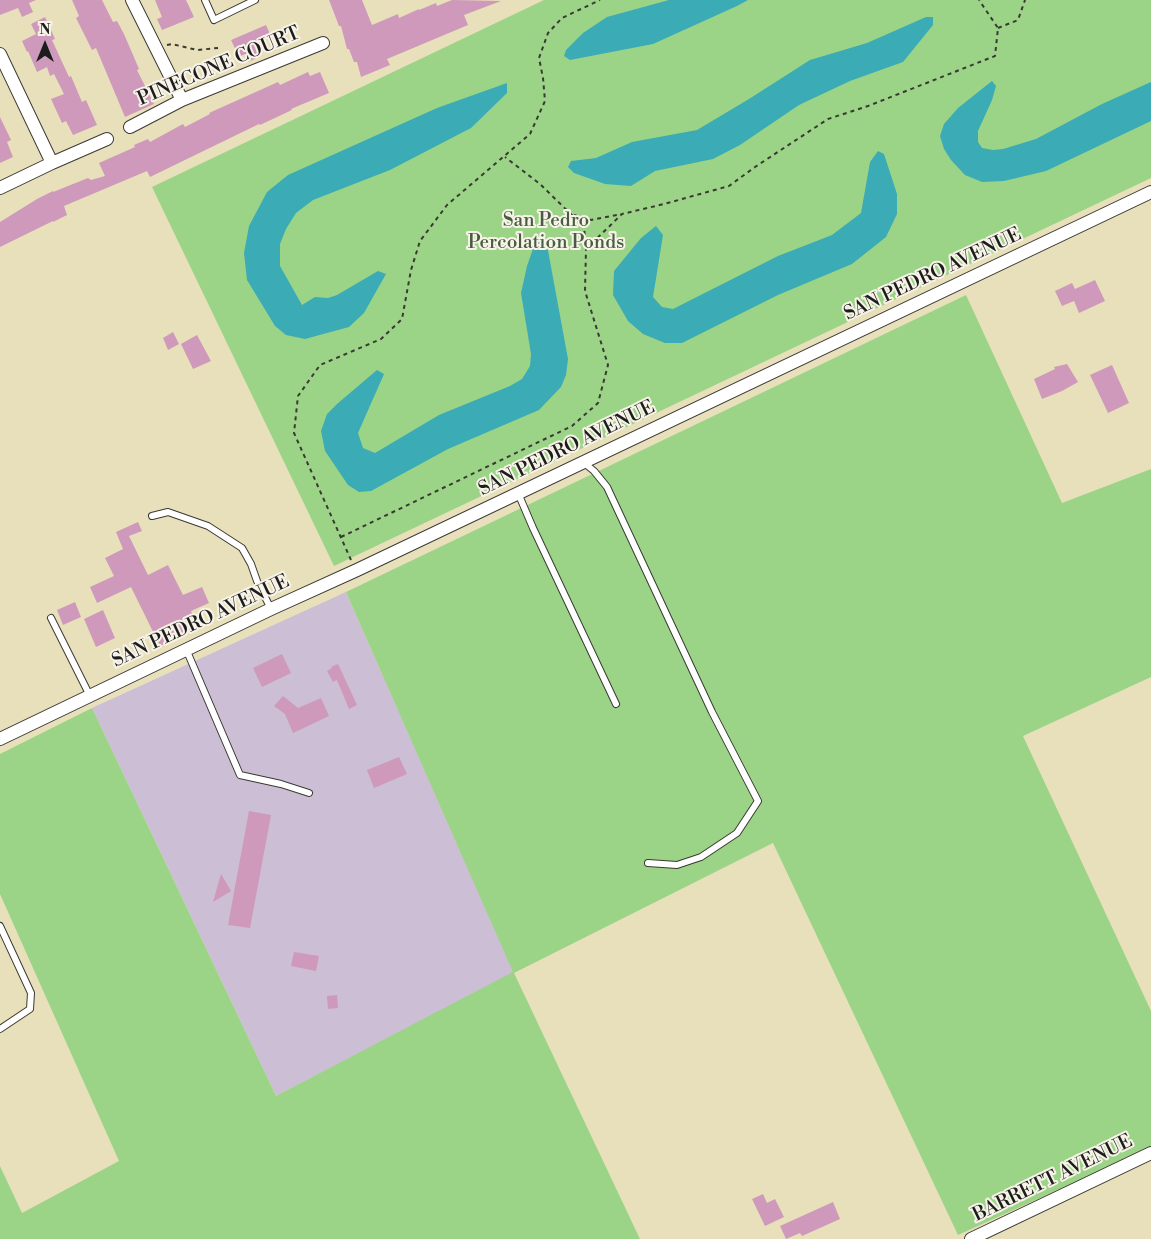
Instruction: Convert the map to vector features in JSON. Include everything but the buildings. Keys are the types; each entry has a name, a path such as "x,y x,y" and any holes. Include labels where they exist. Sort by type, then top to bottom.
{"street":[{"path":"132,0 182,100"},
{"name":"PINECONE COURT","path":"130,127 182,100 323,43"},
{"path":"0,54 52,163"},
{"path":"0,188 107,139"},
{"name":"SAN PEDRO AVENUE","path":"0,739 1151,192"},
{"name":"BARRETT AVENUE","path":"971,1239 1151,1153"}],"lane":[{"path":"205,0 214,20 255,0"},
{"path":"584,462 607,487 712,712 758,801 737,833 701,857 676,865 648,863"},
{"path":"518,493 616,704"},
{"path":"152,516 168,512 208,526 242,548 271,609"},
{"path":"51,618 90,696"},
{"path":"186,649 240,775 281,784 308,793"},
{"path":"0,926 31,993 30,1009 0,1029"}],"path":[{"path":"356,570 294,433 298,396 320,366 381,339 402,319 411,270 420,241 447,205 530,134 545,101 544,78 538,58 548,33 562,18 600,0"},
{"path":"572,214 591,220 664,204 728,186 828,119 868,106 995,56 998,28 979,0"},
{"path":"998,28 1018,20 1025,0"},
{"path":"155,47 172,44 197,50 218,48"},
{"path":"341,537 572,426 598,403 608,365 586,291 584,227 540,184 504,156"},
{"path":"586,249 622,214"}],"shaded area":[{"path":"346,592 514,973 276,1096 92,708"}],"green space":[{"name":"San Pedro Percolation Ponds","path":"544,0 1151,0 1151,178 334,566 152,187"},
{"path":"966,295 1062,503 1151,469 1151,677 1023,736 1151,1011 1151,1148 958,1235 773,843 514,973 640,1239 0,1239 0,1166 22,1213 119,1161 0,894 0,754 92,708 276,1096 513,972 346,592"}],"water":[{"path":"669,0 748,0 653,44 570,60 564,56 566,50 583,33 607,17"},
{"path":"926,17 933,17 933,25 903,62 850,81 799,105 740,145 713,159 655,171 631,186 605,184 574,173 568,167 571,161 596,158 632,142 697,130 810,60 867,43"},
{"path":"992,81 996,86 978,131 978,142 982,148 1003,149 1036,139 1102,104 1151,82 1151,121 1046,171 1004,181 982,182 965,175 951,160 944,149 940,136 944,124 958,108"},
{"path":"507,83 507,93 471,128 390,170 313,200 296,213 286,229 280,244 280,266 302,305 315,297 328,298 337,295 378,271 386,274 364,313 349,327 305,339 286,335 275,326 247,280 244,253 249,226 267,192 288,175 437,108"},
{"path":"878,151 884,154 897,194 897,214 886,237 852,264 778,295 682,343 665,343 643,334 628,321 613,295 614,271 641,238 656,226 663,235 653,297 662,307 673,309 778,256 832,235 861,213 870,162"},
{"path":"538,242 547,245 568,359 566,375 561,387 539,410 448,449 371,491 359,492 348,485 325,451 321,431 327,414 377,370 384,374 358,433 363,448 375,453 439,415 510,386 522,379 530,366 531,354 521,293 527,266 534,246"}]}
